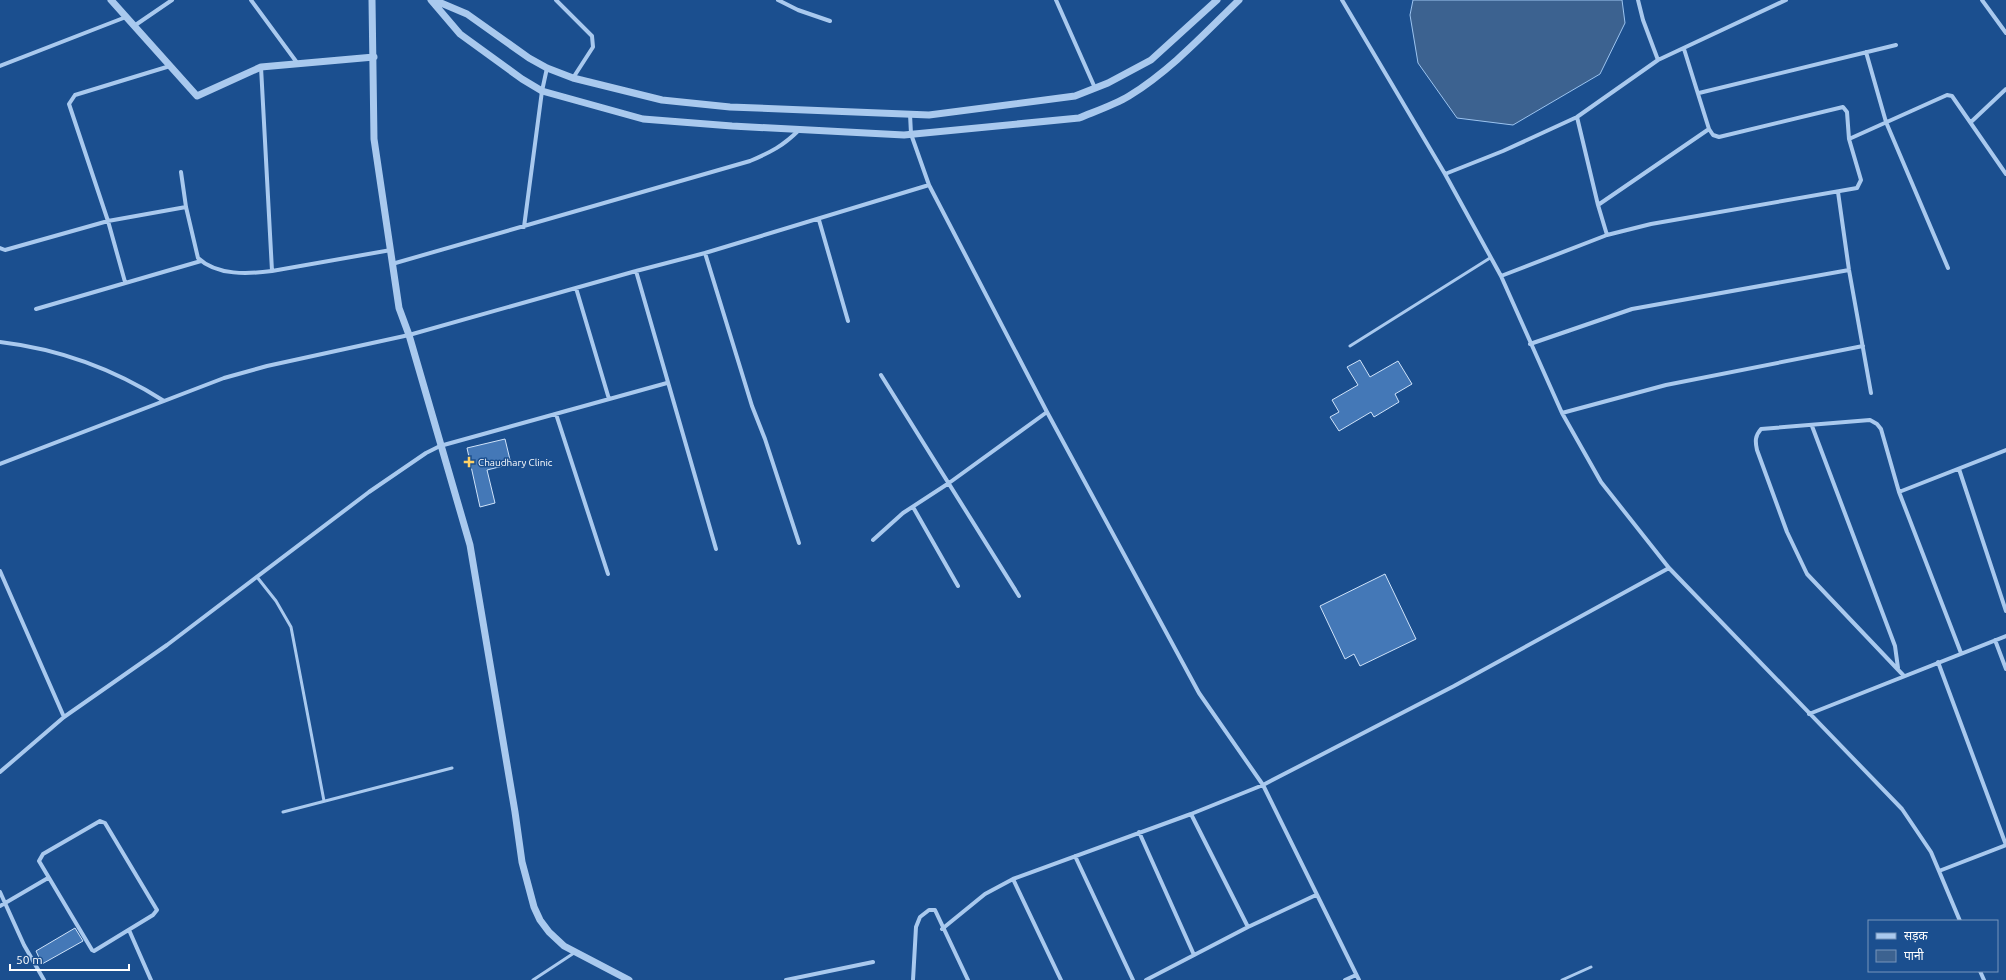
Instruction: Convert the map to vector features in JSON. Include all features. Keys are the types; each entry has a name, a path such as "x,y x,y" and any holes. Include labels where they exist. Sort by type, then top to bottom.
{"street":[{"path":"110,0 197,96 261,67 374,57"},
{"path":"134,26 172,0"},
{"path":"251,0 298,64"},
{"path":"372,0 374,139 399,308 409,335 470,545 522,862 534,907 549,932 564,946 629,980"},
{"path":"432,0 467,14 528,58 547,68 573,78 662,100 730,107 929,115 1075,96 1108,83 1151,60 1217,0"},
{"path":"432,0 460,34 522,79 542,91 643,119 799,130 911,134 1079,118 1104,108 1129,96 1171,66 1239,0"},
{"path":"556,0 592,36 594,41 593,47 573,78"},
{"path":"778,0 798,10 830,21"},
{"path":"1056,0 1095,88"},
{"path":"1342,0 1445,174 1501,276 1562,413 1601,482 1669,568 1902,809 1931,852 1960,920"},
{"path":"1638,0 1643,20 1658,60"},
{"path":"1445,174 1504,151 1577,117 1658,60 1786,0"},
{"path":"1982,0 2006,33"},
{"path":"0,66 126,17"},
{"path":"1699,93 1896,45"},
{"path":"1501,276 1607,235 1651,224 1857,188 1861,180 1849,139 1847,112 1841,106 1719,137 1713,134 1709,128 1684,49"},
{"path":"1866,52 1886,122 1948,268"},
{"path":"125,282 108,221 70,109 70,101 75,95 170,66"},
{"path":"261,67 272,272"},
{"path":"524,227 542,91 547,68"},
{"path":"1971,122 2006,89"},
{"path":"1849,139 1947,95 1956,100 2006,174"},
{"path":"910,114 911,134 929,185 1047,412 1199,693 1263,785 1359,980"},
{"path":"1577,117 1598,205 1607,235"},
{"path":"1598,205 1709,128"},
{"path":"392,264 750,161 772,152 785,144 799,130"},
{"path":"181,172 186,207 196,254 201,261 214,267 239,274 272,272 390,250"},
{"path":"0,463 224,378 266,366 409,335 636,271 705,254 929,185"},
{"path":"1838,192 1848,270 1871,393"},
{"path":"0,248 5,250 108,221 186,207"},
{"path":"819,220 848,321"},
{"path":"705,254 752,406 765,439 799,543"},
{"path":"36,309 201,261"},
{"path":"1530,344 1632,309 1848,270"},
{"path":"636,271 716,549"},
{"path":"576,288 609,399"},
{"path":"0,342 42,349 68,356 109,371 140,386 164,401"},
{"path":"1562,413 1666,385 1863,346"},
{"path":"881,375 1019,596"},
{"path":"0,772 64,717 167,645 404,467 426,453 440,446 667,383"},
{"path":"873,540 913,506 949,483 1047,412"},
{"path":"556,414 608,574"},
{"path":"1904,676 1808,574 1787,532 1757,450 1755,442 1761,429 1768,427 1812,426 1870,420 1877,424 1881,429 1899,492 1961,654"},
{"path":"1812,426 1895,646 1898,668"},
{"path":"1899,492 2006,450"},
{"path":"1959,469 2006,611"},
{"path":"913,506 958,586"},
{"path":"942,929 985,894 1013,879 1191,814 1263,785 1454,686 1669,568"},
{"path":"0,571 64,717"},
{"path":"1809,714 2006,636"},
{"path":"1995,640 2006,669"},
{"path":"1938,662 2006,845 1939,870"},
{"path":"1191,814 1248,927"},
{"path":"100,821 105,823 156,910 153,915 95,951 92,950 48,878 39,861 43,854 94,822 100,821"},
{"path":"1139,832 1194,955"},
{"path":"1075,856 1133,980"},
{"path":"0,906 48,878"},
{"path":"1013,879 1061,980"},
{"path":"0,892 24,945 44,980"},
{"path":"1146,980 1248,927 1316,895"},
{"path":"913,980 916,927 920,917 929,910 935,910 942,929 968,980"},
{"path":"129,930 151,980"},
{"path":"786,980 873,962"},
{"path":"1345,980 1356,975"}],"lane":[{"path":"1350,346 1490,258"},
{"path":"257,577 276,601 291,627 324,801"},
{"path":"283,812 452,768"},
{"path":"533,980 575,952"},
{"path":"1562,980 1591,967"}],"water":[{"path":"1413,0 1622,0 1625,23 1600,74 1513,125 1457,118 1418,63 1410,15"}],"building":[{"path":"1360,360 1370,377 1398,361 1412,384 1395,394 1399,402 1374,417 1371,412 1339,431 1330,417 1339,412 1332,400 1358,385 1347,367"},
{"path":"505,439 511,464 487,470 495,503 480,507 467,448"},
{"path":"1385,574 1416,639 1360,666 1354,654 1345,659 1320,606"},
{"path":"75,928 83,941 42,964 36,951"}],"place":[{"name":"Chaudhary Clinic","path":"469,462"}]}
